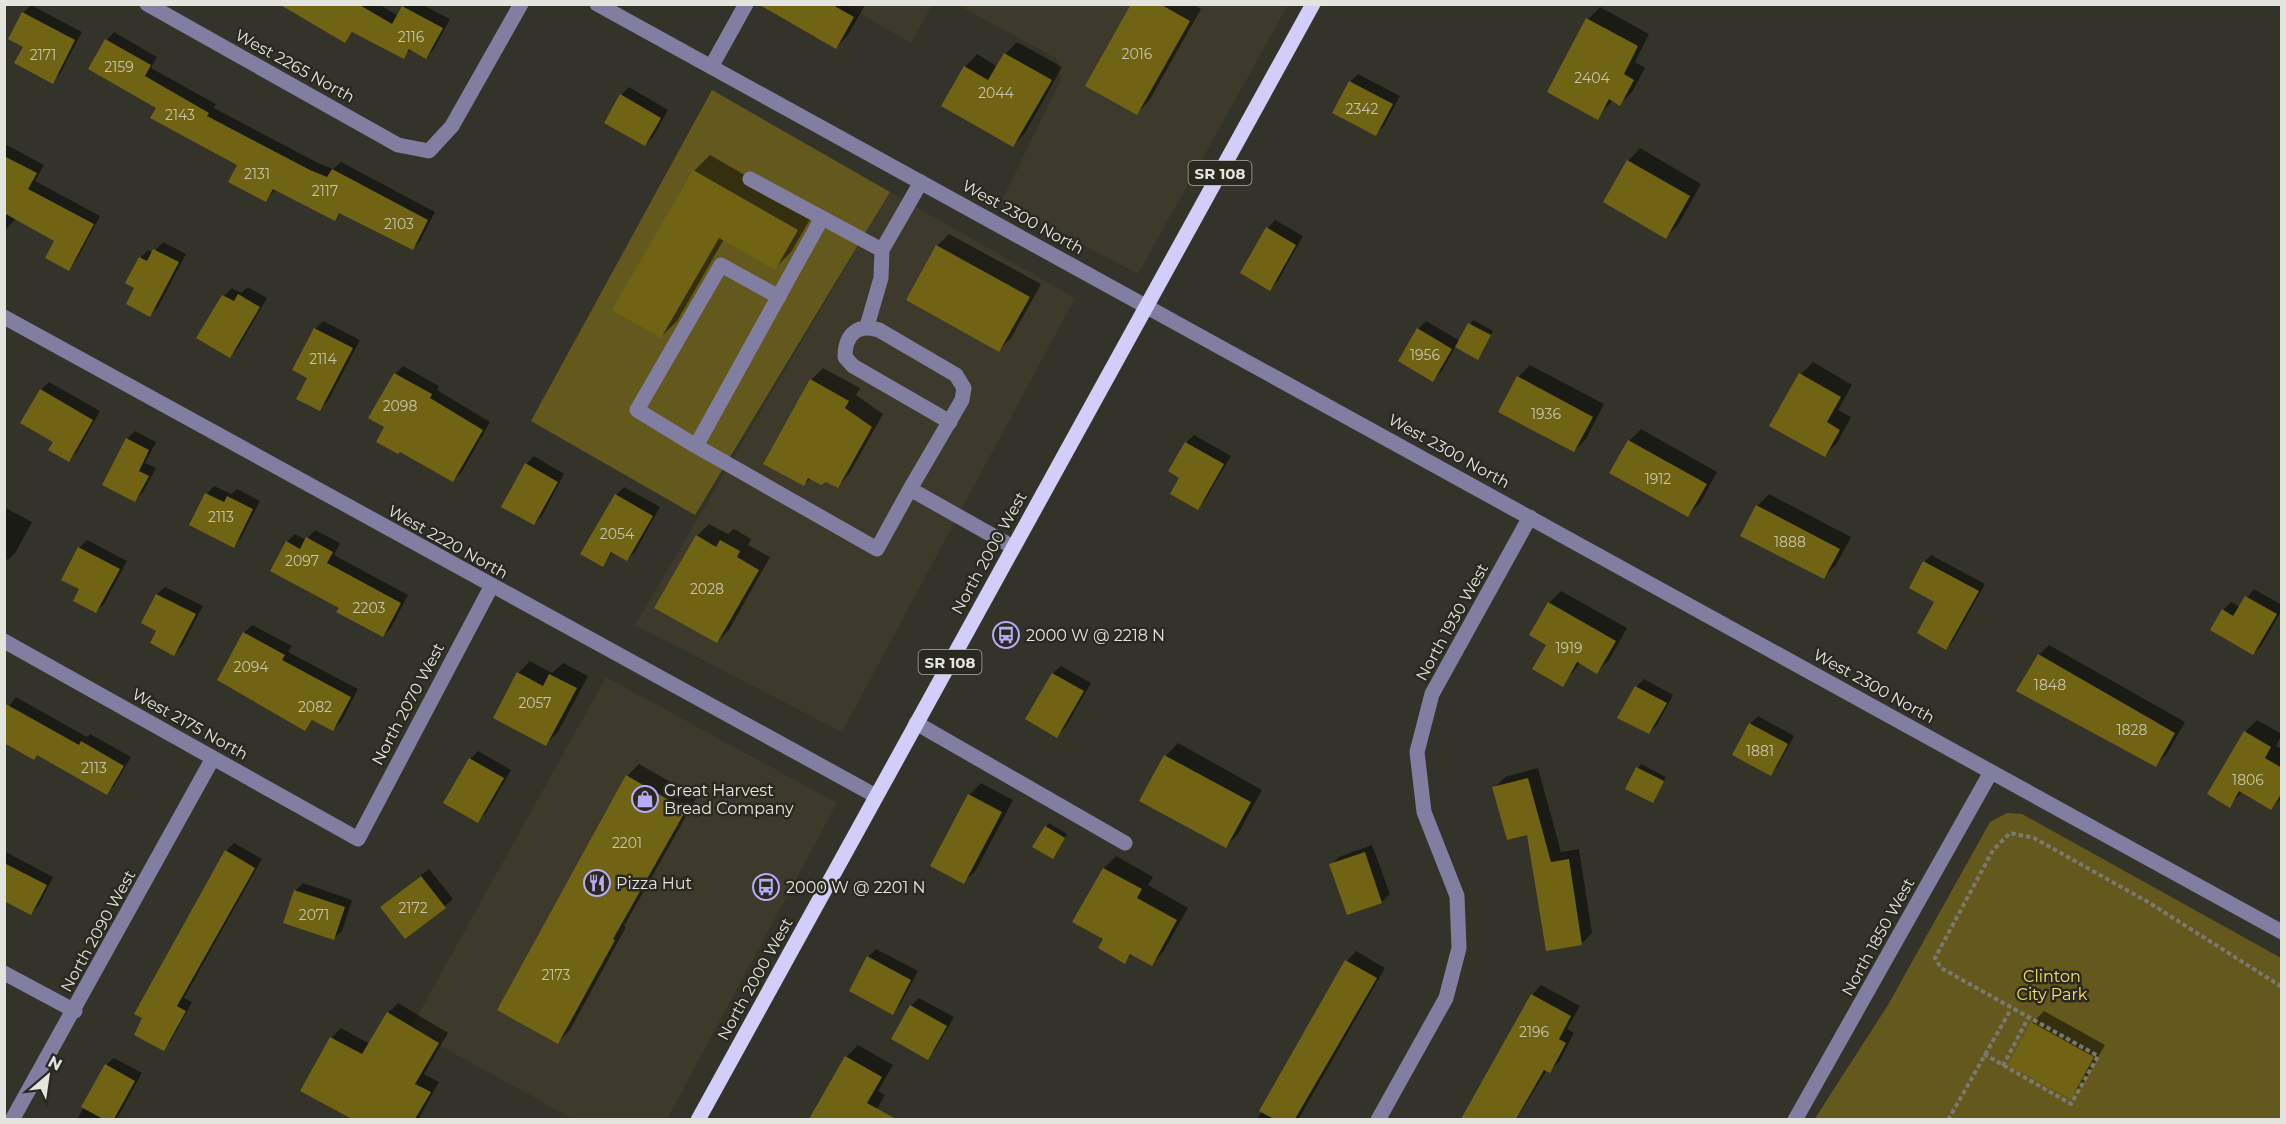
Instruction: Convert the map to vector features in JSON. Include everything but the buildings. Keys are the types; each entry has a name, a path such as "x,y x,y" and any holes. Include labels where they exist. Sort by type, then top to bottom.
{"main road":[{"name":"North 2000 West","path":"698,1119 1314,4"}],"street":[{"name":"West 2265 North","path":"147,4 398,145 429,151 452,126 521,4"},
{"name":"West 2300 North","path":"597,4 2282,932"},
{"path":"711,67 746,4"},
{"path":"750,179 882,250"},
{"path":"867,326 881,278 882,250 921,182"},
{"path":"696,446 822,218"},
{"path":"779,297 721,265 637,410 877,549 910,489 950,422 962,400 964,388 956,375 879,330 867,326 855,330 845,344 845,357 853,366 950,422"},
{"name":"West 2220 North","path":"4,317 491,587 876,796"},
{"path":"910,489 1013,547"},
{"name":"North 1930 West","path":"1378,1119 1446,998 1459,948 1457,896 1424,812 1417,752 1432,694 1530,517"},
{"name":"North 2070 West","path":"358,839 491,587"},
{"name":"West 2175 North","path":"4,640 358,839"},
{"path":"916,723 1125,843"},
{"name":"North 2090 West","path":"12,1119 75,1011 213,758"},
{"name":"North 1850 West","path":"1795,1119 1991,772"},
{"path":"4,973 75,1011"}],"path":[{"path":"1984,1054 2071,1104 2098,1056 1941,968 1935,958 1993,850 2010,833 2034,838 2148,902 2282,987"},
{"path":"1950,1119 2011,1009"},
{"path":"2003,1066 2028,1018"}],"shaded area":[{"path":"845,5 932,5 911,43"},
{"path":"958,5 1288,5 1138,274 1001,202 1061,80 1057,59"},
{"path":"890,192 1075,298 842,732 635,625"},
{"path":"606,677 837,803 667,1119 573,1119 410,1029"}],"green space":[{"path":"712,90 890,192 695,515 531,421"},
{"name":"Clinton City Park","path":"2007,813 2022,814 2281,958 2281,1119 1814,1120 1888,1005 1990,822"}],"place":[{"name":"2000 W @ 2218 N","path":"1006,635"},
{"name":"Great Harvest Bread Company","path":"645,799"},
{"name":"Pizza Hut","path":"597,883"},
{"name":"2000 W @ 2201 N","path":"766,887"}]}
